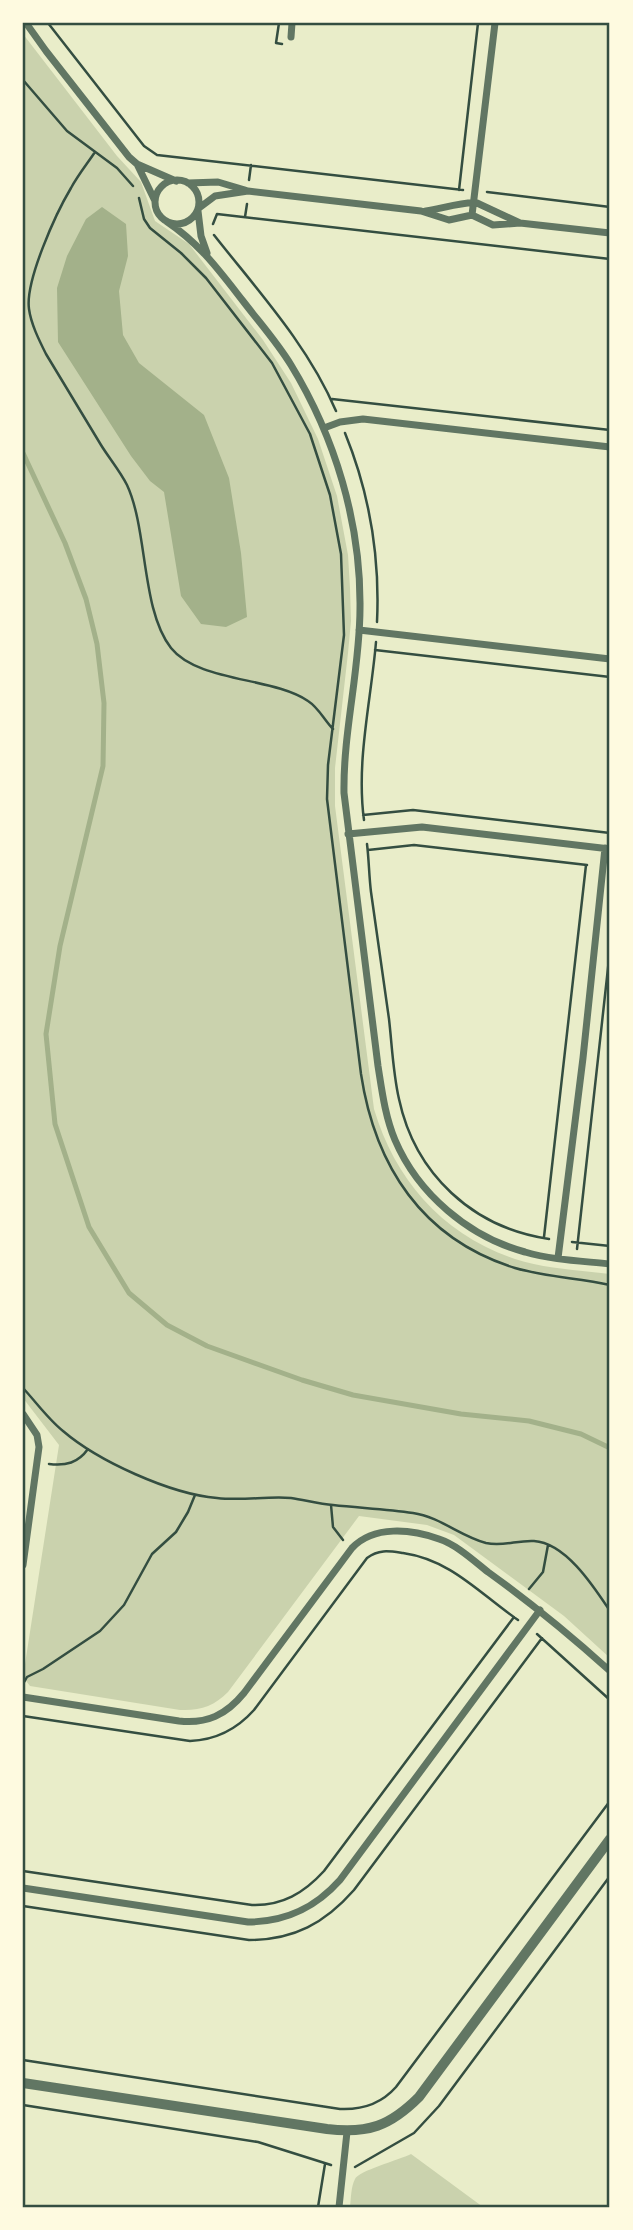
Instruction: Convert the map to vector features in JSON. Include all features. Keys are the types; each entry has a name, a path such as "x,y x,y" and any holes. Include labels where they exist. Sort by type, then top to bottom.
{"street":[{"path":"26,23 137,164 157,209 166,221 186,234 207,254 279,348 324,428 344,488 354,532 359,575 359,630 345,757 348,834 380,1080 395,1141 424,1186 466,1225 496,1242 527,1252 610,1264"},
{"path":"290,37 292,23"},
{"path":"472,215 495,23"},
{"path":"137,164 176,181 188,183 218,182 248,191 421,211 449,220 472,215 493,225 520,223 610,233"},
{"path":"156,202 160,190 176,181"},
{"path":"188,183 197,193 201,236 207,254"},
{"path":"166,221 173,224 187,222 215,196 248,191"},
{"path":"421,211 474,202 520,223"},
{"path":"324,428 340,422 363,419 610,447"},
{"path":"359,630 610,659"},
{"path":"348,834 422,827 607,849 558,1258"},
{"path":"23,1414 39,1442 39,1463 23,1565"},
{"path":"23,1697 178,1721 198,1722 215,1717 229,1709 244,1693 352,1548 372,1534 389,1531 439,1539 459,1550 540,1610 610,1671"},
{"path":"23,1888 248,1922 270,1921 304,1910 318,1902 340,1880 540,1610"},
{"path":"23,2083 347,2132 391,2121 419,2097 610,1839"},
{"path":"339,2207 347,2132"}],"path":[{"path":"48,23 144,146 157,155 610,206"},
{"path":"459,190 478,23"},
{"path":"23,80 67,131 127,178 138,193 144,219 150,228 206,278 284,383 310,434 338,528 344,580 344,635 328,765 328,815 364,1092 370,1121 383,1156 400,1184 426,1215 470,1248 515,1268 610,1284"},
{"path":"95,152 71,188 33,272 28,293 29,310 46,354 127,486 160,629 172,649 190,663 209,671 281,690 308,701 333,729"},
{"path":"23,293 28,293"},
{"path":"330,398 610,430"},
{"path":"375,650 610,677"},
{"path":"363,815 413,810 610,832"},
{"path":"368,850 414,845 603,867"},
{"path":"543,1238 586,865"},
{"path":"576,1260 610,950"},
{"path":"23,1388 60,1429 88,1448 137,1474 195,1494 216,1498 289,1498 424,1515 488,1543 506,1545 529,1541 548,1545 582,1573 610,1611"},
{"path":"39,1463 73,1463 82,1457 88,1448"},
{"path":"23,1684 27,1677 43,1670 100,1631 124,1605 152,1555 176,1532 195,1494"},
{"path":"331,1505 333,1527 340,1539 367,1558"},
{"path":"23,1871 252,1905 270,1904 304,1891 324,1871 512,1616 522,1597 542,1572 548,1545"},
{"path":"23,1716 190,1741 209,1739 225,1733 254,1710 367,1558 383,1550 430,1558 449,1568 528,1626 610,1700"},
{"path":"23,1906 250,1940 278,1939 306,1930 332,1913 354,1890 542,1638"},
{"path":"23,2060 340,2109 358,2108 377,2102 396,2088 610,1801"},
{"path":"358,2167 414,2133 439,2106 610,1875"},
{"path":"23,2105 258,2142 302,2155 325,2164 318,2207"}],"shaded area":[{"path":"23,34 117,156 141,182 155,221 189,244 263,340 291,383 318,439 337,496 348,555 351,621 335,768 335,806 374,1109 395,1159 425,1202 444,1220 489,1249 515,1259 550,1267 610,1274 610,1658 564,1616 454,1535 427,1525 359,1516 228,1692 212,1704 194,1710 180,1710 30,1686 23,1677 59,1445 23,1398"},
{"path":"102,207 126,224 128,256 119,291 123,335 139,363 204,415 229,478 241,553 247,617 226,627 201,624 181,596 164,492 150,481 131,456 58,342 57,288 67,256 86,219"},
{"path":"411,2154 483,2207 350,2207 353,2185 358,2176"}],"waterway":[{"path":"23,453 65,543 86,599 97,644 104,703 103,766 60,946 46,1034 55,1124 89,1227 129,1293 167,1325 207,1346 353,1395 461,1414 529,1421 581,1434 610,1448"}]}
